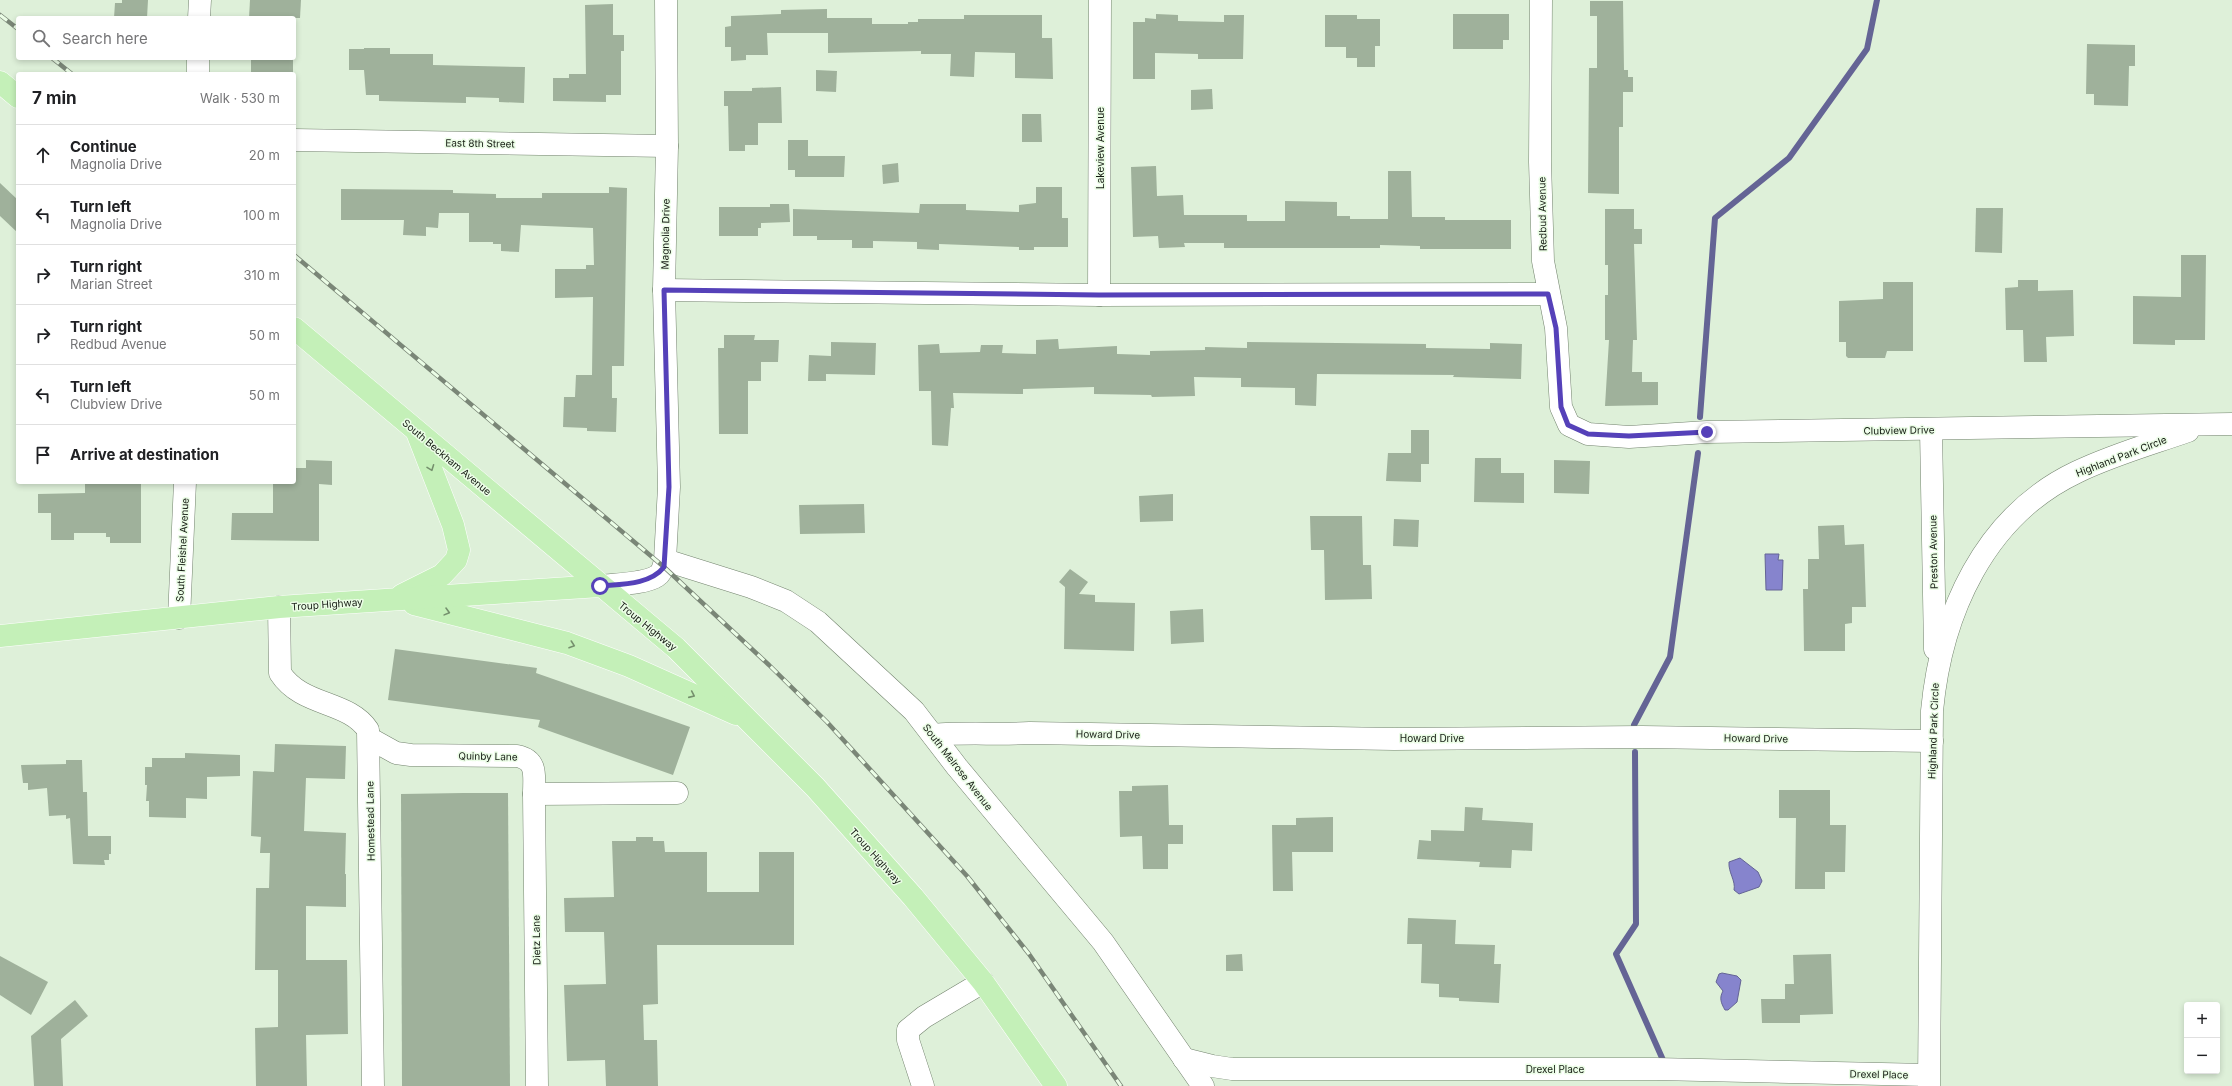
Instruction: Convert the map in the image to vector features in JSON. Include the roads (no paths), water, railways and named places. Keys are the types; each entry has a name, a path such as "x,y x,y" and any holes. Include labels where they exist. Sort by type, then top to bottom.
{"main road":[{"path":"0,82 16,95"},
{"name":"South Beckham Avenue","path":"296,330 600,586"},
{"path":"396,599 442,575 456,560 459,550 453,525 417,432"},
{"name":"Troup Highway","path":"0,636 279,607 600,586 676,648 815,787 913,898 983,982 1056,1086"},
{"path":"396,599 567,643 629,666 746,718"}],"street":[{"path":"199,16 200,0"},
{"name":"Magnolia Drive","path":"600,586 641,581 657,576 664,567 665,560 669,487 664,290 667,146 666,0"},
{"name":"Lakeview Avenue","path":"1099,295 1100,0"},
{"name":"Redbud Avenue","path":"1541,0 1541,170 1543,261 1548,294 1556,328 1561,407 1568,425"},
{"path":"198,60 198,72"},
{"name":"East 8th Street","path":"296,140 667,146"},
{"path":"664,290 1099,295 1548,294"},
{"name":"Clubview Drive","path":"1568,425 1588,434 1629,436 1707,432 1931,430 2232,424"},
{"name":"Highland Park Circle","path":"1928,1081 1932,741 1936,674 1942,647 1957,601 1979,560 2012,517 2053,485 2076,472 2106,460 2206,425"},
{"name":"Preston Avenue","path":"1931,430 1936,674"},
{"name":"South Fleishel Avenue","path":"179,618 185,484"},
{"name":"South Melrose Avenue","path":"665,560 751,586 786,601 818,622 914,711 957,767 1103,942 1203,1086"},
{"name":"Homestead Lane","path":"279,607 280,673 286,682 313,700 354,715 362,721 368,730 373,1086"},
{"name":"Howard Drive","path":"933,735 963,733 988,735 1030,733 1394,739 1642,737 1932,741"},
{"name":"Quinby Lane","path":"369,738 396,753 410,755 517,756 526,758 533,768 534,794"},
{"path":"534,794 677,793"},
{"name":"Dietz Lane","path":"534,794 537,1086"},
{"path":"923,1086 908,1040 908,1030 924,1017 983,982"},
{"name":"Drexel Place","path":"1184,1059 1232,1069 1656,1069 1928,1081"}],"waterway":[{"path":"1700,417 1715,218 1789,158 1867,49 1877,0"},
{"path":"1634,725 1670,657 1698,453"},
{"path":"1635,752 1636,924 1616,954 1663,1060"}],"railway":[{"path":"0,15 16,27"},
{"path":"54,60 70,72"},
{"path":"296,257 664,567 769,665 827,722 967,876 1029,954 1121,1086"}]}
